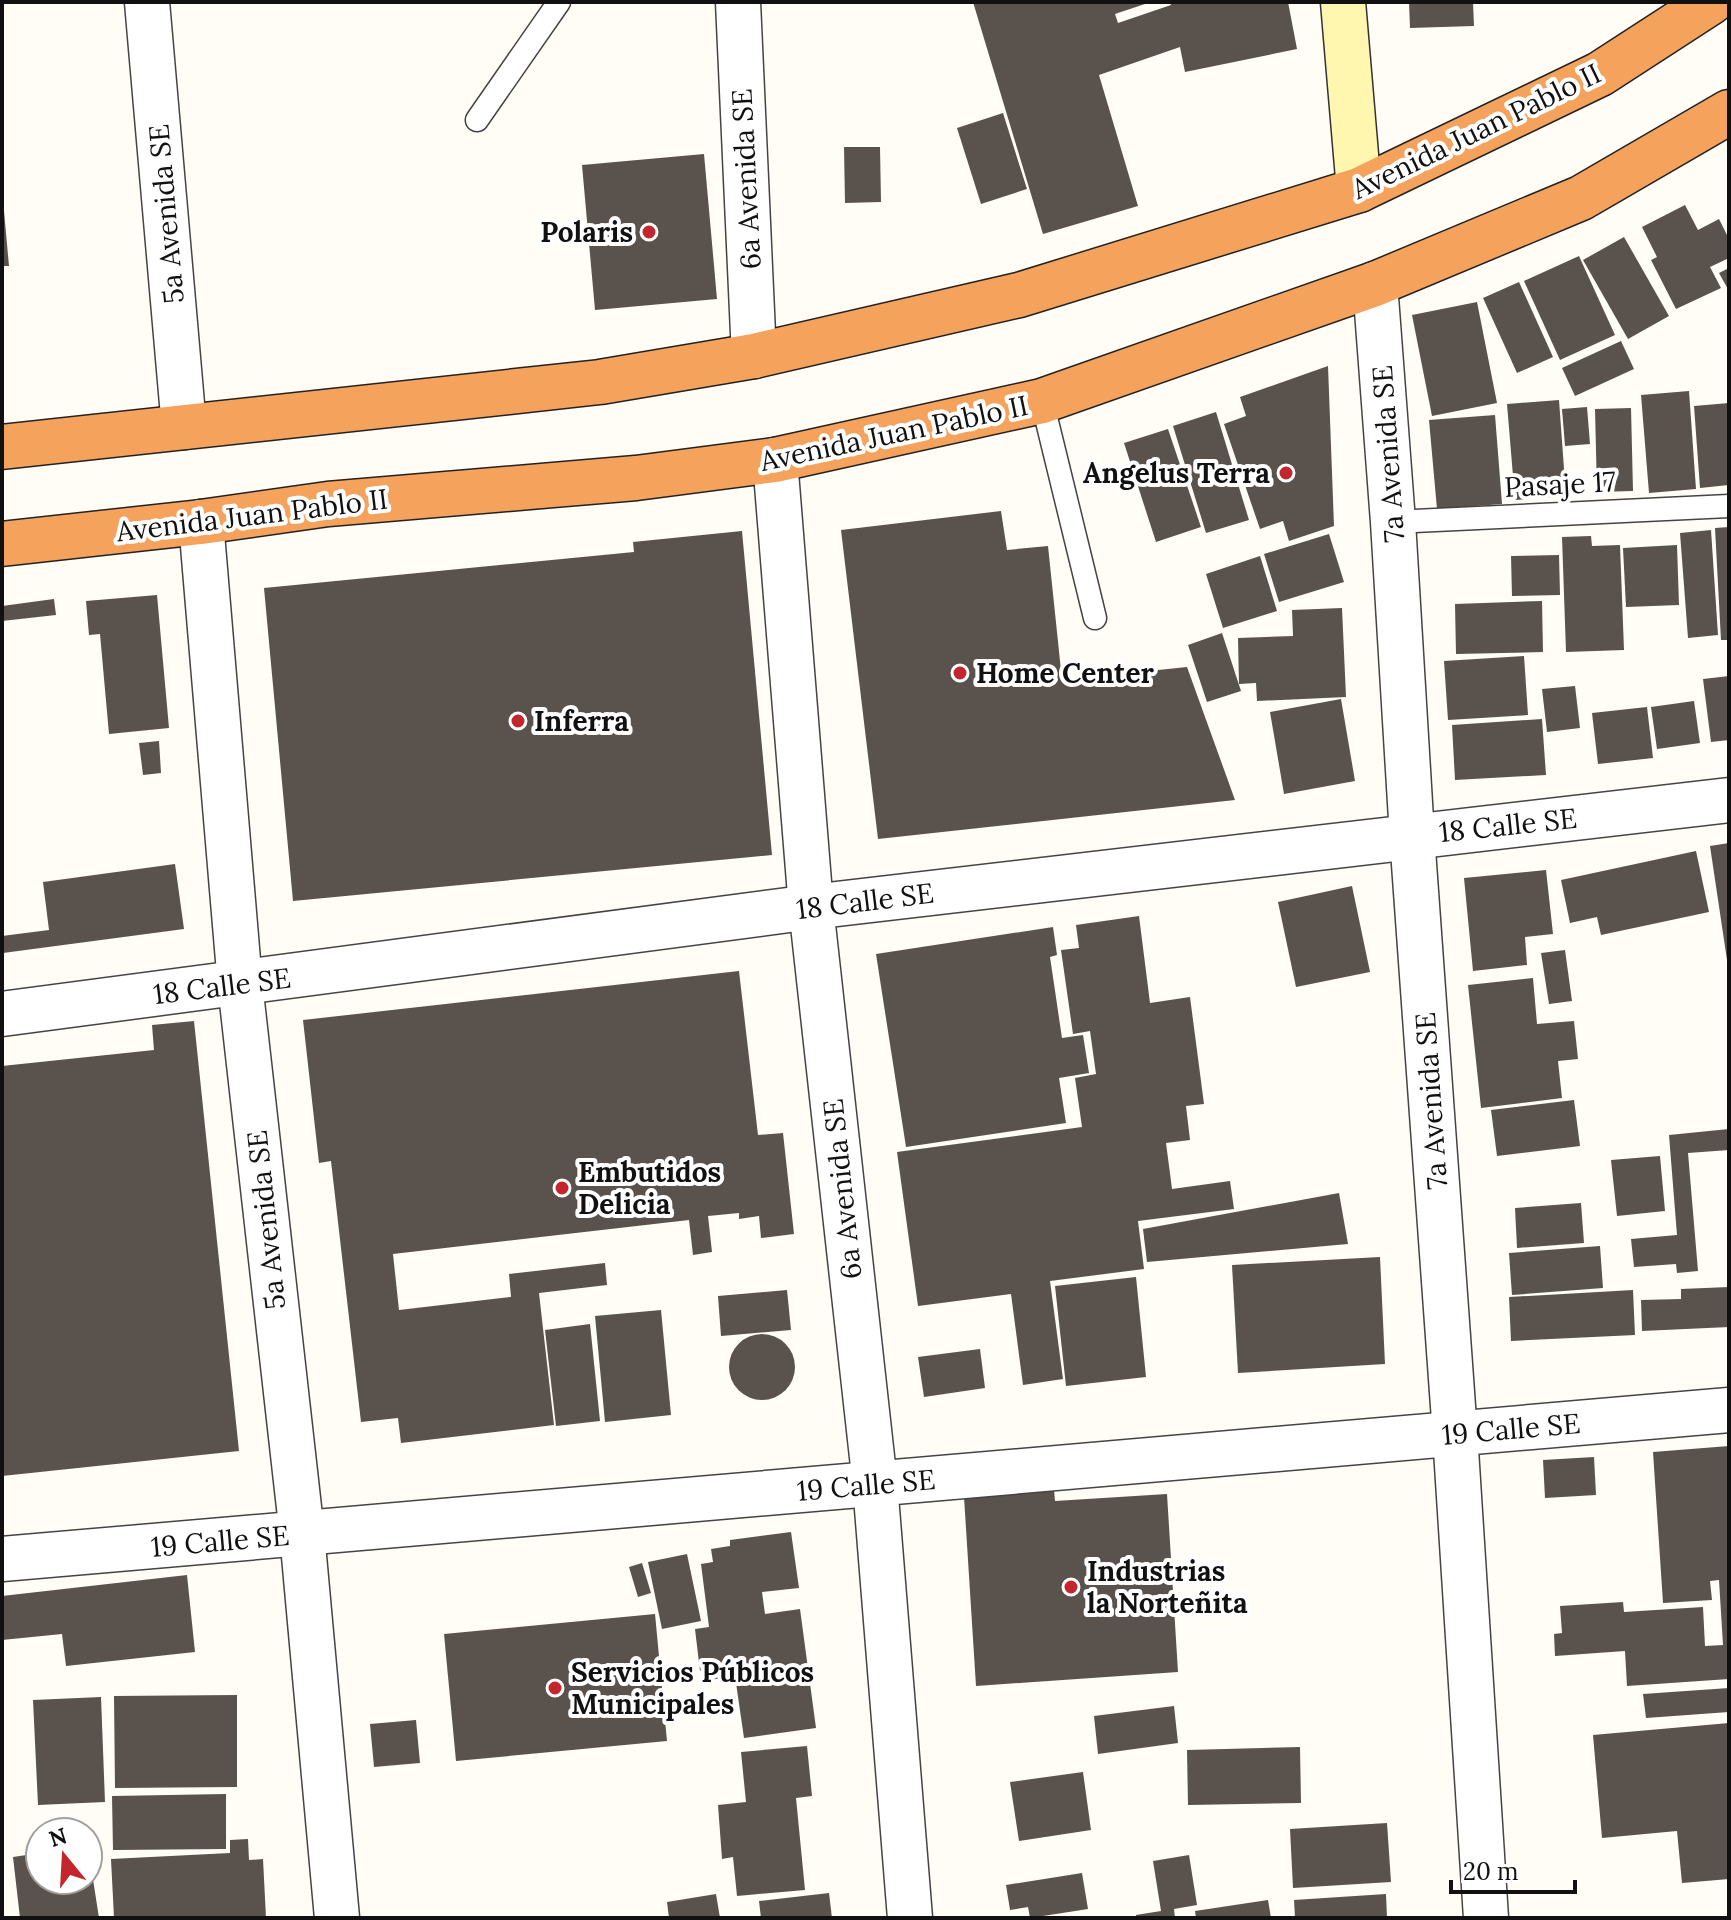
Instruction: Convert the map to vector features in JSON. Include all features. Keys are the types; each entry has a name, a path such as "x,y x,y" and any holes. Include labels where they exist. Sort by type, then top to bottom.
{"highway":[{"name":"Avenida Juan Pablo II","path":"2,447 600,382 754,356 1019,295 1359,190 1600,74 1711,2"},
{"name":"Avenida Juan Pablo II","path":"2,544 328,504 636,478 775,460 1042,401 1375,284 1581,198 1729,112"}],"street":[{"name":"5a Avenida SE","path":"147,2 184,427"},
{"name":"6a Avenida SE","path":"738,2 754,356"},
{"path":"1343,2 1359,190"},
{"name":"7a Avenida SE","path":"1375,284 1486,1918"},
{"name":"6a Avenida SE","path":"775,460 811,907 875,1484 910,1918"},
{"name":"5a Avenida SE","path":"201,522 240,984 302,1534 337,1918"},
{"name":"18 Calle SE","path":"2,1014 811,907 1729,800"},
{"name":"19 Calle SE","path":"2,1559 1729,1410"}],"lane":[{"path":"477,120 559,2"},
{"path":"1042,401 1095,618"},
{"name":"Pasaje 17","path":"1393,522 1729,506"}],"building":[{"path":"973,2 1151,2 1115,14 1118,23 1171,5 1170,2 1288,2 1297,49 1185,72 1180,47 1099,75 1138,206 1043,234"},
{"path":"1409,2 1473,2 1474,26 1410,28"},
{"path":"1003,113 1027,189 981,204 957,128"},
{"path":"844,147 880,147 881,202 845,203"},
{"name":"Polaris","path":"704,154 717,299 595,310 582,165"},
{"path":"1685,205 1698,230 1719,219 1729,239 1729,258 1710,267 1721,288 1676,309 1651,260 1657,257 1642,227"},
{"path":"4,211 9,266 2,266"},
{"path":"1624,237 1669,316 1628,339 1583,260"},
{"path":"1579,256 1615,335 1560,360 1524,281"},
{"path":"1729,268 1729,291 1719,273"},
{"path":"1519,282 1553,357 1517,373 1483,298"},
{"path":"1477,302 1497,403 1432,416 1412,315"},
{"path":"1621,341 1634,369 1575,396 1562,368"},
{"name":"Angelus Terra","path":"1328,366 1334,526 1289,541 1283,521 1260,529 1224,424 1246,416 1240,397"},
{"path":"1689,391 1696,489 1649,493 1641,395"},
{"path":"1559,400 1566,496 1515,500 1507,404"},
{"path":"1729,403 1729,485 1700,488 1694,406"},
{"path":"1587,407 1590,444 1565,446 1562,409"},
{"path":"1631,408 1633,491 1597,492 1595,409"},
{"path":"1216,412 1249,520 1206,533 1173,426"},
{"path":"1495,415 1502,504 1437,509 1429,420"},
{"path":"1168,429 1201,527 1156,542 1124,443"},
{"name":"Home Center","path":"1001,511 1007,550 1048,546 1062,680 1187,667 1235,800 878,839 841,530"},
{"path":"1729,527 1729,640 1721,640 1715,528"},
{"path":"1711,530 1718,635 1688,638 1680,533"},
{"name":"Inferra","path":"742,531 772,855 293,901 264,588 634,552 633,542"},
{"path":"1329,534 1344,582 1279,602 1264,554"},
{"path":"1591,536 1592,546 1620,545 1624,650 1566,652 1562,537"},
{"path":"1677,545 1679,605 1626,607 1623,548"},
{"path":"1559,555 1560,595 1512,596 1511,556"},
{"path":"1260,556 1277,611 1223,628 1206,574"},
{"path":"157,595 169,728 109,734 100,634 89,635 86,601"},
{"path":"54,599 56,615 2,621 2,606"},
{"path":"1542,601 1543,652 1456,654 1455,604"},
{"path":"1342,608 1346,697 1257,701 1256,683 1239,684 1238,638 1293,636 1292,610"},
{"path":"1222,633 1241,691 1207,702 1188,645"},
{"path":"1524,656 1528,715 1448,720 1444,661"},
{"path":"1729,676 1729,740 1711,742 1703,679"},
{"path":"1575,686 1580,728 1547,732 1542,689"},
{"path":"1341,699 1355,781 1284,794 1270,712"},
{"path":"1694,701 1700,743 1657,749 1651,707"},
{"path":"1647,707 1653,758 1598,764 1592,713"},
{"path":"1542,719 1546,775 1455,780 1452,725"},
{"path":"159,741 161,773 143,775 139,743"},
{"path":"1729,843 1729,960 1727,960 1710,846"},
{"path":"1696,851 1709,912 1601,935 1597,917 1570,923 1561,880"},
{"path":"175,864 184,929 3,953 2,936 49,930 43,882"},
{"path":"1546,870 1553,934 1525,937 1527,965 1473,971 1464,878"},
{"path":"1352,886 1370,972 1296,987 1278,902"},
{"path":"1139,916 1150,1003 1190,997 1204,1104 1186,1106 1190,1140 1166,1143 1172,1189 1230,1181 1234,1209 1138,1221 1144,1269 1050,1281 1063,1379 1023,1385 1011,1294 918,1306 897,1152 1082,1127 1075,1078 1096,1074 1090,1031 1073,1034 1061,950 1079,948 1076,925"},
{"path":"1053,927 1057,955 1050,957 1062,1038 1083,1035 1089,1073 1059,1078 1066,1123 906,1147 876,954"},
{"path":"1565,950 1572,1001 1549,1004 1541,953"},
{"name":"Embutidos Delicia","path":"739,971 758,1135 783,1133 794,1234 761,1238 759,1216 739,1219 739,1213 708,1216 712,1252 693,1255 689,1220 393,1254 399,1310 511,1297 509,1274 605,1263 607,1285 539,1293 554,1425 401,1443 398,1418 361,1422 331,1161 319,1163 303,1020"},
{"path":"1533,978 1537,1024 1574,1021 1578,1059 1558,1061 1562,1098 1481,1108 1468,985"},
{"path":"194,1021 239,1451 2,1476 2,1066 154,1050 152,1025"},
{"path":"1574,1100 1580,1146 1497,1156 1491,1110"},
{"path":"1729,1129 1729,1150 1688,1153 1698,1271 1677,1273 1676,1264 1634,1267 1631,1239 1677,1235 1669,1135"},
{"path":"1660,1156 1665,1211 1617,1216 1611,1160"},
{"path":"1339,1193 1348,1244 1147,1262 1143,1229"},
{"path":"1581,1203 1584,1243 1517,1248 1515,1208"},
{"path":"1600,1246 1603,1288 1512,1295 1509,1253"},
{"path":"1380,1257 1385,1364 1238,1373 1232,1265"},
{"path":"1136,1277 1146,1377 1066,1386 1055,1286"},
{"path":"1729,1287 1729,1327 1642,1331 1641,1300 1681,1299 1681,1289"},
{"path":"787,1290 791,1330 721,1336 718,1296"},
{"path":"1633,1290 1635,1335 1511,1341 1509,1297"},
{"path":"661,1310 671,1415 605,1422 595,1316"},
{"path":"590,1324 600,1421 556,1426 545,1330"},
{"path":"756,1334 768,1334 780,1339 790,1349 795,1367 793,1380 780,1395 768,1400 756,1400 744,1395 734,1385 729,1373 729,1361 734,1349 744,1339"},
{"path":"980,1349 985,1388 924,1397 918,1357"},
{"path":"1729,1446 1729,1679 1627,1686 1625,1651 1555,1656 1554,1634 1562,1633 1560,1606 1623,1602 1624,1612 1703,1607 1705,1646 1723,1645 1719,1580 1710,1581 1712,1600 1663,1603 1653,1452"},
{"path":"1594,1457 1596,1495 1545,1498 1543,1460"},
{"name":"Industrias la Norteñita","path":"1054,1490 1055,1501 1167,1494 1178,1672 976,1686 964,1497"},
{"path":"791,1532 799,1588 762,1592 765,1614 800,1609 816,1728 744,1738 735,1676 710,1680 708,1669 700,1671 695,1629 709,1627 701,1564 713,1562 711,1549 730,1546 730,1540"},
{"path":"687,1554 701,1621 662,1629 648,1562"},
{"path":"642,1563 651,1593 638,1597 629,1567"},
{"path":"187,1575 195,1652 66,1666 62,1634 2,1640 2,1596"},
{"name":"Servicios Públicos Municipales","path":"655,1614 667,1741 456,1761 444,1634"},
{"path":"1729,1688 1729,1712 1646,1718 1643,1694"},
{"path":"237,1695 237,1787 115,1788 114,1696"},
{"path":"101,1697 105,1802 38,1805 33,1700"},
{"path":"1174,1706 1178,1743 1098,1754 1094,1716"},
{"path":"416,1720 420,1763 374,1767 370,1724"},
{"path":"1729,1723 1729,1879 1682,1883 1677,1831 1602,1838 1593,1735"},
{"path":"807,1746 812,1796 796,1798 805,1890 737,1896 733,1857 722,1859 718,1805 746,1802 741,1752"},
{"path":"1300,1747 1301,1803 1188,1805 1187,1750"},
{"path":"1083,1772 1091,1830 1019,1841 1010,1782"},
{"path":"226,1794 226,1849 113,1850 112,1796"},
{"path":"1387,1823 1391,1882 1293,1888 1290,1829"},
{"path":"248,1839 249,1860 263,1859 266,1918 114,1918 111,1859 230,1853 230,1840"},
{"path":"24,1855 24,1896 96,1896 99,1918 20,1918 13,1857"},
{"path":"1189,1855 1197,1905 1174,1909 1175,1918 1136,1918 1136,1915 1161,1911 1153,1861"},
{"path":"1082,1873 1088,1909 1030,1918 1028,1907 1010,1910 1006,1885"},
{"path":"829,1893 832,1918 761,1918 759,1901"},
{"path":"716,1894 720,1918 669,1918 667,1902"},
{"path":"1386,1894 1387,1918 1295,1918 1294,1900"},
{"path":"1268,1900 1271,1918 1196,1918 1195,1911"}],"place":[{"name":"Polaris","path":"649,232"},
{"name":"Angelus Terra","path":"1286,473"},
{"name":"Home Center","path":"960,673"},
{"name":"Inferra","path":"518,721"},
{"name":"Embutidos Delicia","path":"562,1188"},
{"name":"Industrias la Norteñita","path":"1071,1587"},
{"name":"Servicios Públicos Municipales","path":"555,1688"}]}
